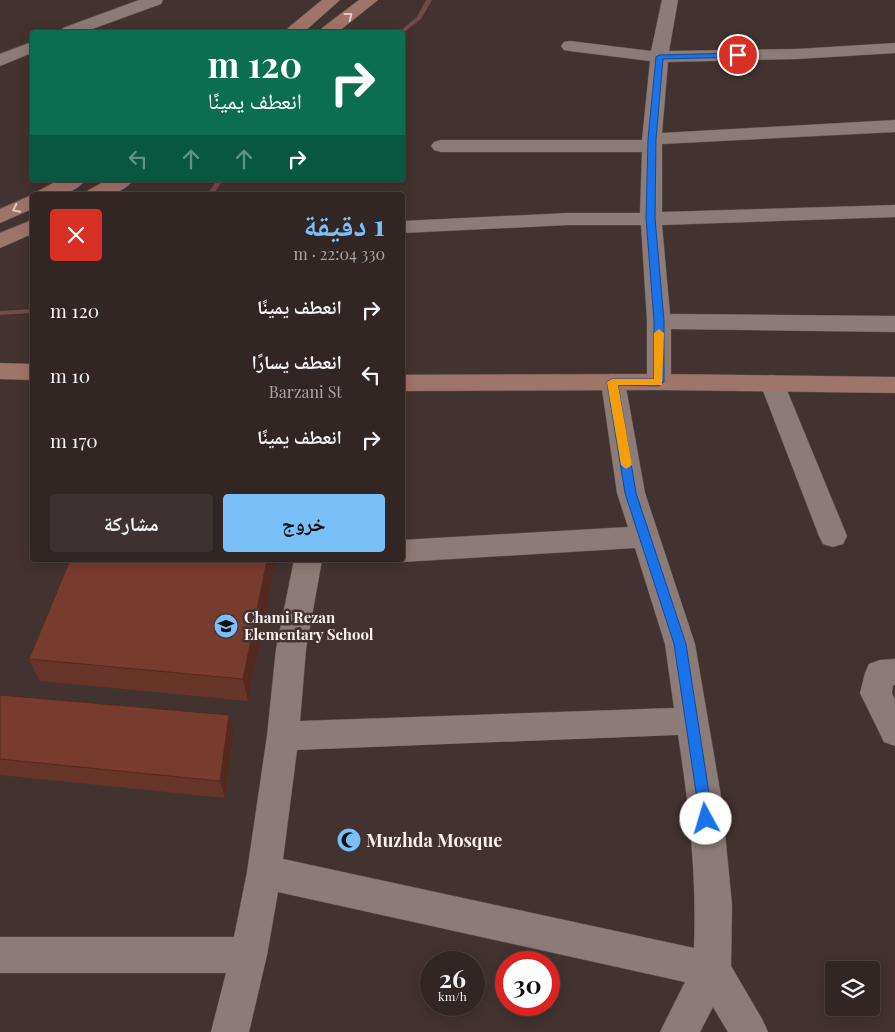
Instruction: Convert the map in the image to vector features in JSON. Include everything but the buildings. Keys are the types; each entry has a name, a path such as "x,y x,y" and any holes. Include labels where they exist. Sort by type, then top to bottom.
{"street":[{"path":"74,30 155,0"},
{"path":"296,30 332,0"},
{"path":"331,30 370,0"},
{"path":"659,382 659,321 651,218 652,142 659,57 670,0"},
{"path":"570,46 659,57 797,54 895,48"},
{"path":"0,62 30,48"},
{"path":"441,146 652,142 895,126"},
{"path":"51,192 71,182"},
{"path":"100,192 119,182"},
{"path":"0,217 30,202"},
{"path":"405,227 568,219 895,211"},
{"path":"0,241 30,227"},
{"path":"659,321 895,324"},
{"path":"0,371 30,372"},
{"path":"612,382 631,493 680,644 705,802 713,896 712,970 679,1032"},
{"path":"405,384 659,382 895,385"},
{"path":"772,383 833,536"},
{"path":"405,551 645,537"},
{"path":"230,1032 249,955 264,872 283,736 291,649 308,562"},
{"path":"895,672 880,674 876,693 895,732"},
{"path":"283,736 692,721"},
{"path":"264,872 712,970 749,1032"},
{"path":"0,955 249,955"}],"waterway":[{"path":"404,30 419,18 429,0"},
{"path":"212,192 219,182"},
{"path":"0,313 30,311"}],"slow traffic":[{"path":"626,465 612,382 659,382 659,333"}],"place":[{"name":"Chami Rezan Elementary School","path":"226,626"},
{"name":"Muzhda Mosque","path":"349,840"}],"route":[{"path":"706,819 705,802 680,644 631,493 612,382 659,382 659,321 651,218 652,139 659,57 738,55"}]}
